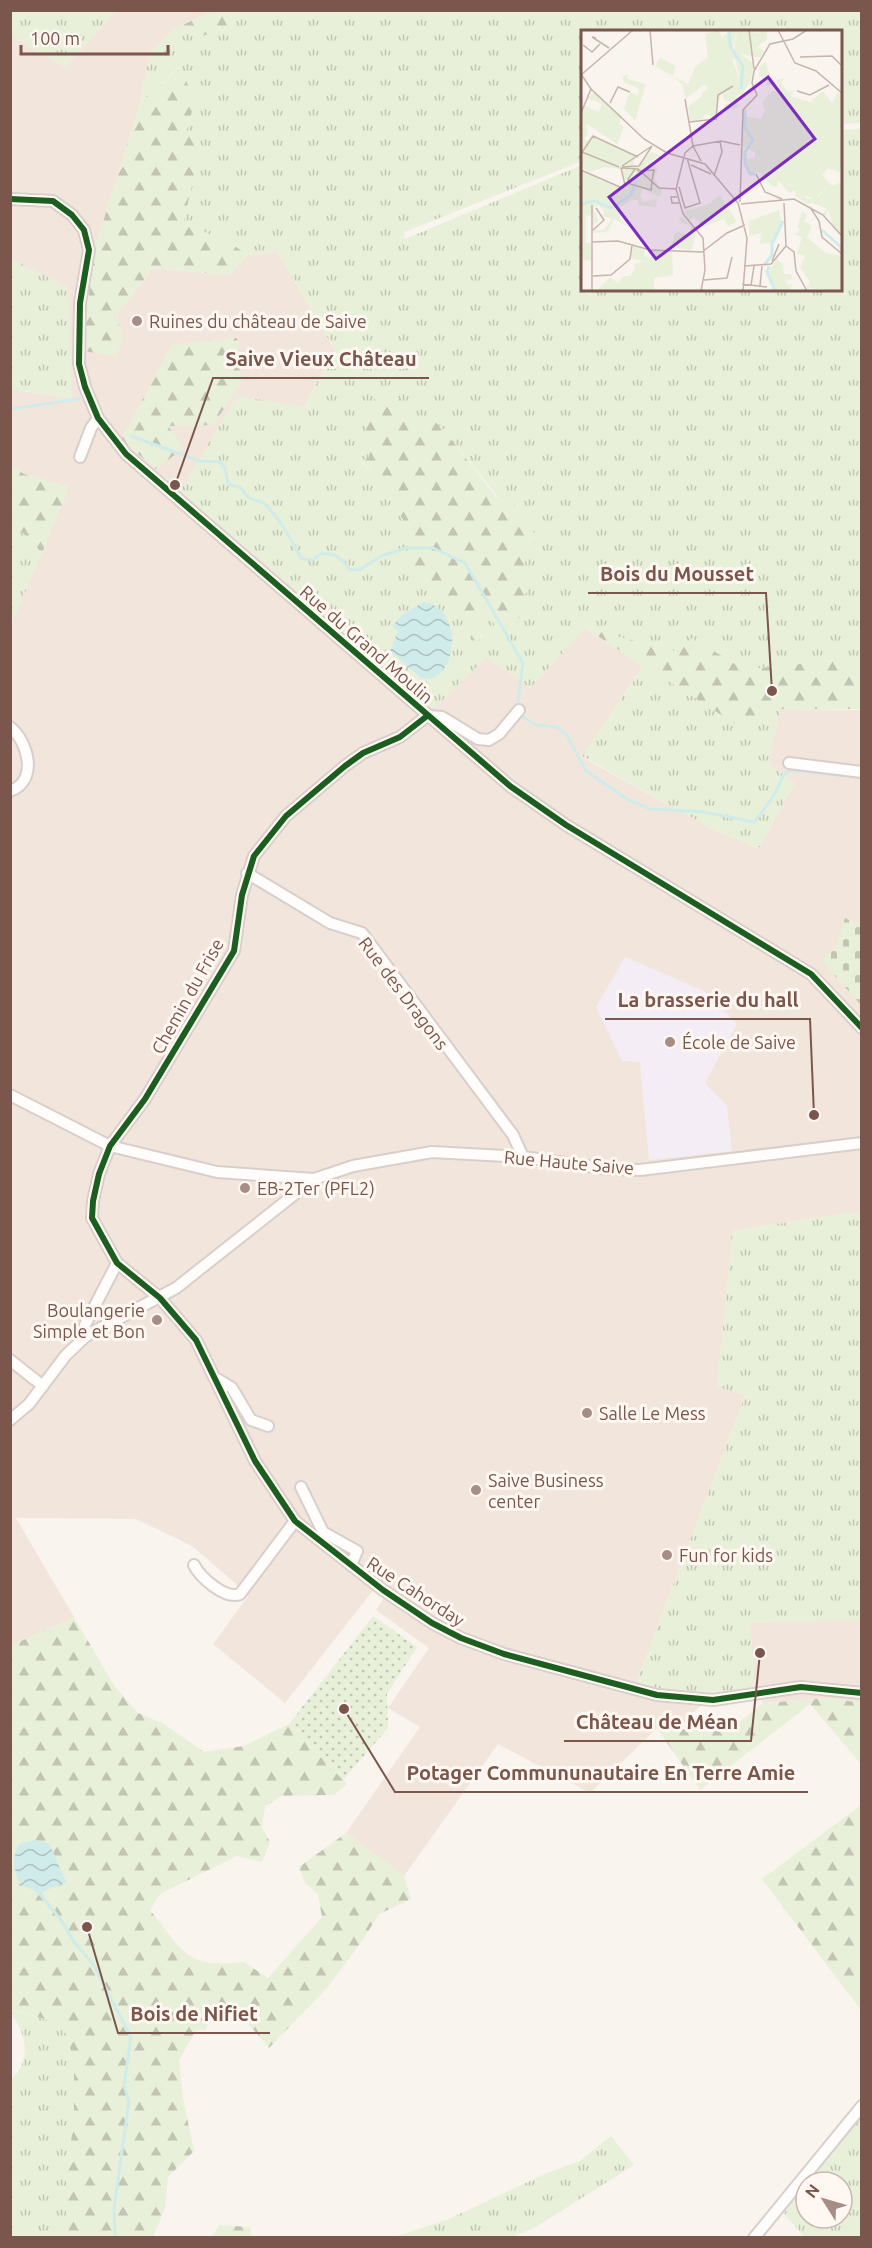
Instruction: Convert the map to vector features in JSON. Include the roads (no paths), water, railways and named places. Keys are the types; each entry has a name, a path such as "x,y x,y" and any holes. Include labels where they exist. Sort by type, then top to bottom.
{"street":[{"name":"Rue du Grand Moulin","path":"10,199 53,201 72,215 84,230 89,250 80,303 79,364 85,387 98,418 126,454 510,786 544,811 811,974 861,1028"},
{"path":"80,457 91,428 98,418"},
{"path":"427,716 442,717 478,739 489,740 499,734 517,712"},
{"name":"Chemin du Frise","path":"110,1146 145,1099 234,951 247,873 254,856 286,816 363,753 400,737 427,716"},
{"path":"10,727 19,736 28,756 23,781 10,791"},
{"path":"789,764 861,771"},
{"name":"Rue des Dragons","path":"247,873 330,923 362,933 513,1135 523,1157"},
{"name":"Rue Haute Saive","path":"10,1095 110,1146 218,1172 314,1179"},
{"name":"Rue Haute Saive","path":"10,1420 29,1404 66,1355 86,1336 160,1298 232,1245 314,1179 352,1166 432,1152 523,1157 640,1170 861,1143"},
{"path":"110,1146 99,1174 93,1200 92,1218 117,1263 160,1298"},
{"path":"86,1336 85,1325 117,1263"},
{"name":"Rue Cahorday","path":"160,1298 196,1340 255,1461 295,1521 351,1565 432,1623 461,1638 514,1656 657,1695 713,1700 801,1687 861,1693"},
{"path":"10,1360 43,1386"},
{"path":"213,1377 232,1388 251,1420 268,1426"},
{"path":"302,1486 323,1532 357,1551 351,1565"},
{"path":"194,1564 198,1574 228,1595 240,1594 295,1521"},
{"path":"754,2238 861,2106"}],"water":[{"path":"424,602 438,608 447,618 451,632 452,646 449,660 442,671 433,678 421,678 390,651 398,631 392,626 403,614"},
{"path":"35,1840 48,1843 67,1882 39,1893 21,1885 14,1865 19,1844"}],"waterway":[{"path":"10,409 80,399"},
{"path":"131,436 200,461 220,462 225,468 228,484 241,488 249,497 267,506 282,525 301,558 312,560 322,553 332,554 350,570 361,569 381,556 406,548 433,548 465,563 523,663 517,709"},
{"path":"519,715 536,725 557,727 567,735 586,771 627,799 650,809 704,812 754,822 771,799 784,773 793,770 862,778"},
{"path":"39,1893 61,1920 74,1942 93,1964 131,2037 124,2086 129,2101 114,2208 115,2238"}],"place":[{"name":"Ruines du château de Saive","path":"137,321"},
{"name":"Saive Vieux Château","path":"175,485"},
{"name":"Bois du Mousset","path":"772,691"},
{"name":"École de Saive","path":"670,1042"},
{"name":"La brasserie du hall","path":"814,1115"},
{"name":"EB-2Ter (PFL2)","path":"245,1188"},
{"name":"Boulangerie Simple et Bon","path":"157,1320"},
{"name":"Salle Le Mess","path":"587,1413"},
{"name":"Saive Business center","path":"476,1490"},
{"name":"Fun for kids","path":"667,1555"},
{"name":"Château de Méan","path":"760,1653"},
{"name":"Potager Commununautaire En Terre Amie","path":"344,1709"},
{"name":"Bois de Nifiet","path":"87,1927"}]}
